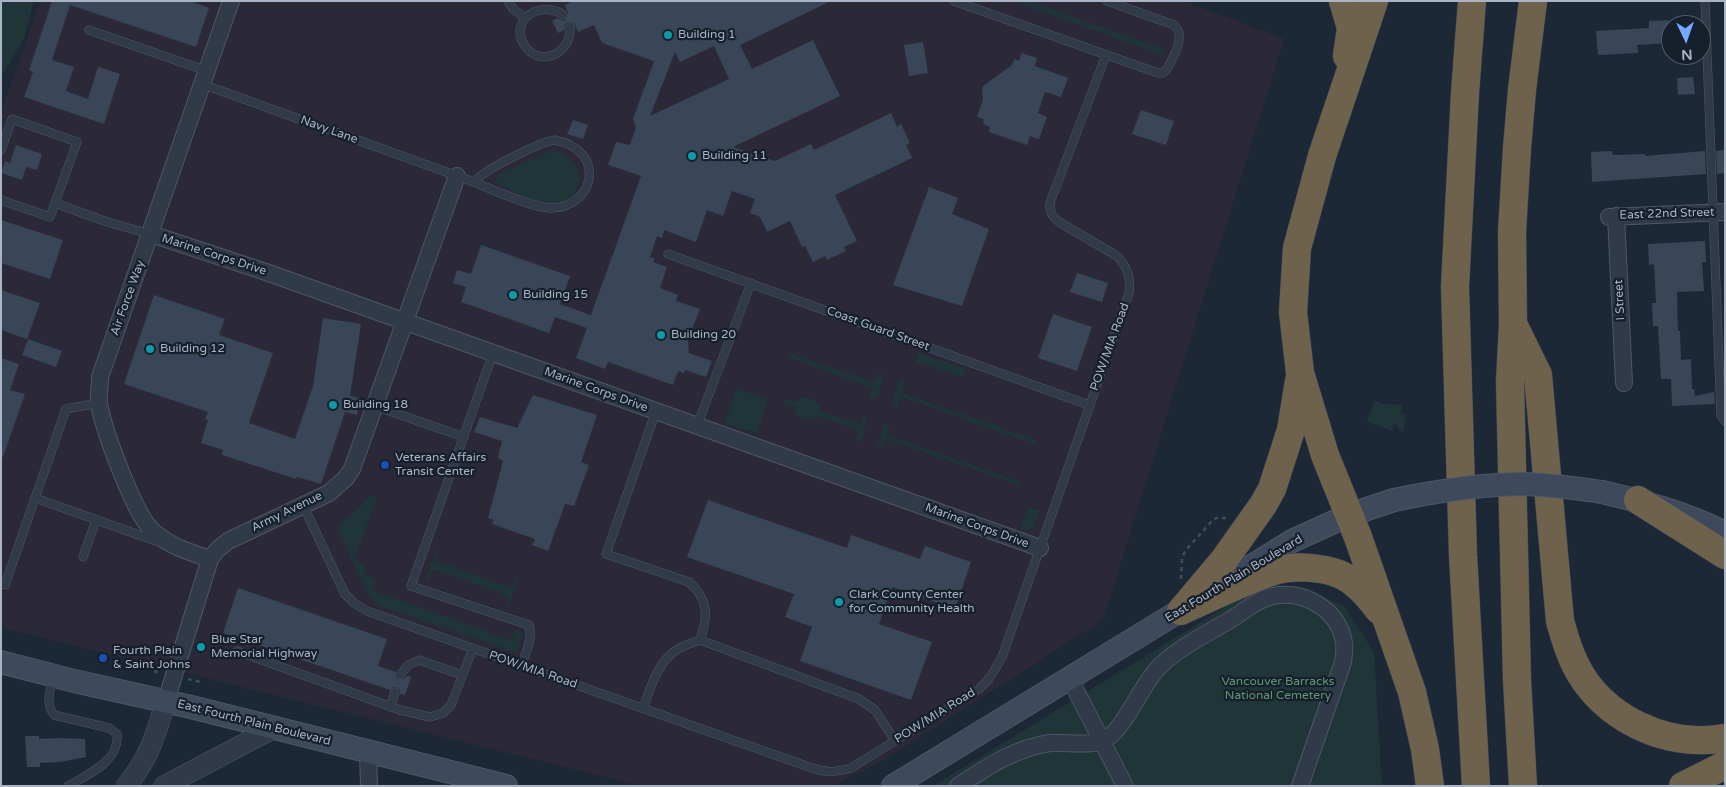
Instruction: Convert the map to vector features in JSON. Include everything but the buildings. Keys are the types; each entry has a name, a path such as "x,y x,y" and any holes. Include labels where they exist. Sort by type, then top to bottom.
{"highway":[{"path":"1374,1 1322,156 1297,248 1293,312 1300,373 1324,455 1358,537 1412,692 1430,786"},
{"path":"1472,1 1454,287 1464,555 1476,786"},
{"path":"1523,786 1517,680 1510,382 1513,324 1512,232 1522,90 1533,1"},
{"path":"1341,99 1351,28 1342,3"},
{"path":"1513,324 1538,376 1560,621 1575,665 1600,699 1635,724 1687,741 1711,741 1725,738"},
{"path":"1181,610 1224,560 1263,505 1272,489 1291,430 1300,373"},
{"path":"1638,500 1725,555"},
{"path":"1181,610 1276,570 1303,568 1321,569 1340,574 1368,595 1386,619"},
{"path":"1683,786 1725,765"}],"main road":[{"name":"East Fourth Plain Boulevard","path":"893,786 1292,542 1349,515 1394,500 1452,489 1524,484 1561,486 1638,500 1676,512 1725,533"},
{"name":"East Fourth Plain Boulevard","path":"1,662 506,786"}],"street":[{"name":"Air Force Way","path":"210,559 174,547 153,532 138,511 107,434 99,403 100,377 231,1"},
{"name":"Army Avenue","path":"166,702 210,559 218,549 228,541 329,493 346,478 357,456 457,176"},
{"name":"East 22nd Street","path":"1612,217 1719,212"},
{"name":"I Street","path":"1612,217 1624,384"},
{"name":"Marine Corps Drive","path":"151,234 264,271 1040,548"},
{"path":"958,786 1000,759 1024,749 1050,743 1103,741 1120,726 1147,681 1171,655 1254,605 1272,596 1291,594 1310,599 1326,609 1338,624 1344,643 1344,662 1300,786"},
{"path":"1070,679 1125,786"},
{"path":"126,786 138,771 149,752 166,702"},
{"path":"174,783 274,728"},
{"path":"368,751 369,786"}],"lane":[{"path":"508,1 513,9 525,18"},
{"path":"954,1 1158,73 1163,73 1167,69 1180,37 1178,28 1107,1"},
{"path":"1705,1 1719,212 1721,416 1725,421"},
{"path":"563,15 554,9 543,8 533,11 525,18 521,28 521,38 526,48 540,56 555,55 564,48 569,39 570,27"},
{"name":"Navy Lane","path":"89,30 204,78 457,176 538,206 546,208 559,207 571,202 581,194 588,181 589,170 586,159 579,150 564,142 549,141 502,163 477,178 474,182"},
{"name":"POW/MIA Road","path":"303,506 346,594 354,603 366,611 823,772 836,772 851,768 979,689 989,679 1002,657 1131,283 1129,273 1117,256 1055,219 1049,205 1106,54"},
{"path":"1,150 12,119 77,142 50,217 1,200"},
{"path":"55,203 107,222 151,234"},
{"name":"Coast Guard Street","path":"668,254 1089,405"},
{"path":"697,426 750,284"},
{"path":"493,353 411,586 528,626 531,633 521,666"},
{"path":"5,585 66,409 99,403"},
{"path":"375,406 464,436"},
{"path":"656,411 606,554 689,582 697,589 703,598 706,613 700,640"},
{"path":"35,498 174,547"},
{"path":"83,556 96,520"},
{"path":"643,708 655,676 665,659 678,649 700,640 859,699 875,710 895,741"},
{"path":"237,651 390,707 430,717 443,714 451,704 472,648"},
{"path":"401,674 408,665 419,660 462,675"},
{"path":"54,676 48,701 49,709 54,715 109,728 116,734 118,744 112,755 95,771 68,786"},
{"path":"390,707 395,692"}],"path":[{"path":"1181,610 1181,570 1184,551 1216,518 1230,518 1235,521"}],"shaded area":[{"path":"40,1 1184,1 1284,39 1103,620 882,761 833,786 641,786 1,627 1,112"}],"green space":[{"path":"1,1 34,1 24,39 1,77"},
{"path":"1013,1 1029,1 1164,49 1162,55"},
{"path":"551,151 564,154 577,169 579,178 577,187 573,195 566,201 549,204 526,197 497,184 496,177 499,174"},
{"path":"789,353 874,382 879,373 883,374 884,377 877,398 871,399 870,395 873,388 790,358"},
{"path":"919,353 966,369 963,377 916,362"},
{"path":"900,381 905,381 902,393 1036,440 1034,444 901,397 897,408 892,402 897,384"},
{"path":"736,388 768,400 757,433 725,424"},
{"path":"805,397 816,401 821,411 860,425 863,416 867,414 868,417 861,441 859,443 856,440 858,430 818,416 810,420 802,419 796,415 795,407 783,403 782,400 783,398 796,402"},
{"path":"1375,400 1382,404 1402,405 1401,413 1406,415 1403,431 1400,431 1395,423 1392,431 1367,421"},
{"path":"885,423 890,423 887,435 1021,482 1020,486 886,439 881,449 878,444"},
{"path":"371,494 377,498 354,560 366,565 363,574 375,579 372,590 511,640 516,629 520,630 522,635 517,653 383,607 371,598 338,530 343,521 363,504"},
{"path":"1029,508 1040,511 1033,528 1028,530 1020,529 1027,510"},
{"path":"437,548 439,550 436,561 511,588 515,577 519,578 508,608 505,607 508,596 433,569 429,580 427,580 426,576"},
{"name":"Vancouver Barracks National Cemetery","path":"1299,586 1344,606 1374,652 1382,786 933,786 1250,592"}],"place":[{"name":"Building 1","path":"668,35"},
{"name":"Building 11","path":"692,156"},
{"name":"Building 15","path":"513,295"},
{"name":"Building 20","path":"661,335"},
{"name":"Building 12","path":"150,349"},
{"name":"Building 18","path":"333,405"},
{"name":"Veterans Affairs Transit Center","path":"385,465"},
{"name":"Clark County Center for Community Health","path":"839,602"},
{"name":"Blue Star Memorial Highway","path":"201,647"},
{"name":"Fourth Plain & Saint Johns","path":"103,658"}]}
